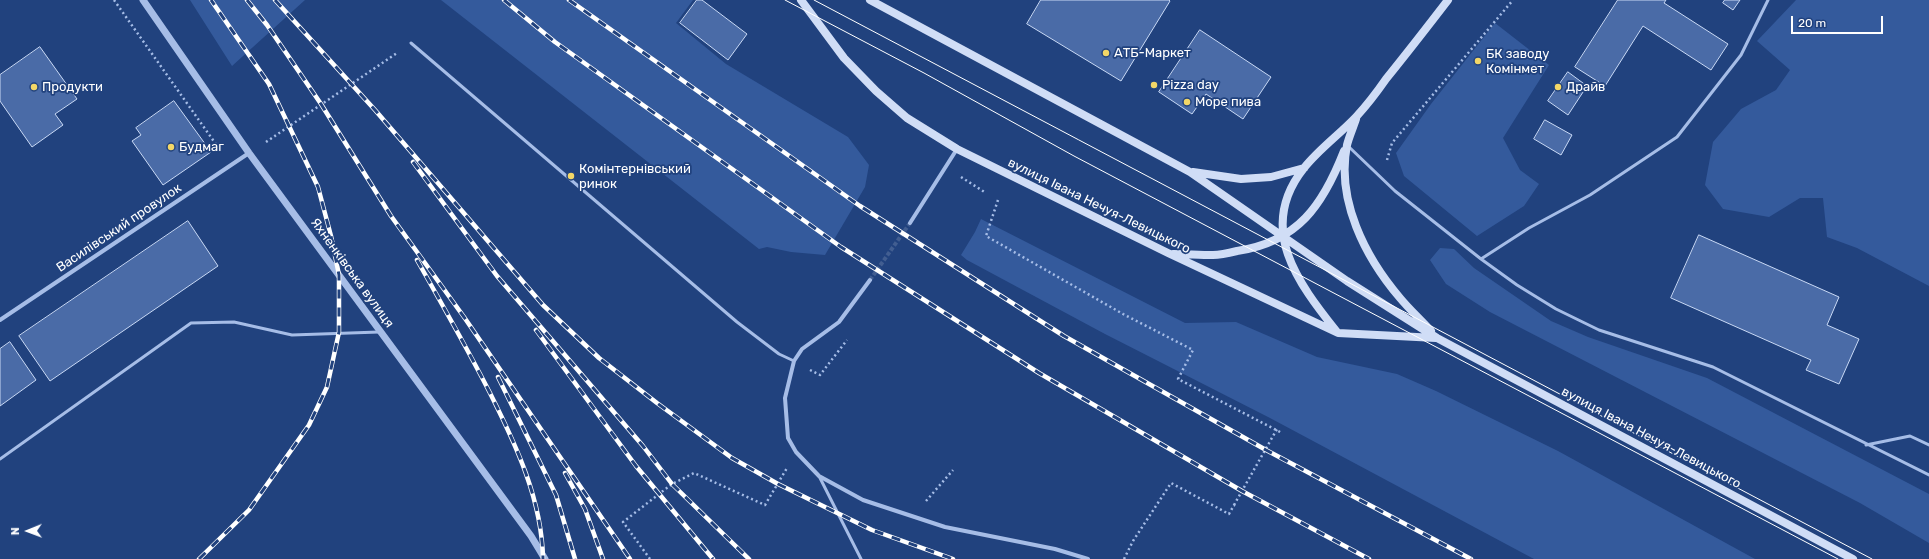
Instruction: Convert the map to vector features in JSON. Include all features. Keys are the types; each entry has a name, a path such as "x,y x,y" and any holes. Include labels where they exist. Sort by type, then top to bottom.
{"main road":[{"name":"вулиця Івана Нечуя-Левицького","path":"801,0 844,58 876,91 907,118 957,150 1168,253 1338,333 1437,338"},
{"name":"вулиця Івана Нечуя-Левицького","path":"870,0 1190,172 1347,281 1437,338 1853,559"},
{"path":"1338,333 1315,305 1293,270 1283,237 1283,218 1286,196 1304,168 1357,116 1448,0"},
{"path":"1168,253 1214,255 1252,249 1283,237 1300,224 1320,202 1333,180 1357,116"},
{"path":"1347,145 1344,188 1355,223 1374,262 1400,298 1437,338"},
{"path":"1190,172 1241,179 1271,177 1304,168"}],"street":[{"name":"Яхненківська вулиця","path":"143,0 249,153 531,536 545,559"},
{"path":"910,223 957,150"},
{"name":"Василівський провулок","path":"0,320 249,153"},
{"path":"870,280 839,322 802,349 794,361 785,398 788,438 796,452 819,476 863,500 945,526 1055,549 1088,559"}],"lane":[{"path":"1481,260 1529,228 1590,195 1677,137 1741,55 1768,0"},
{"path":"411,43 736,322 780,354 794,361"},
{"path":"1347,145 1395,191 1481,260 1517,285 1556,309 1599,330 1713,368 1929,475"},
{"path":"0,459 190,323 234,322 292,335 381,332"},
{"path":"1866,445 1910,436 1929,445"},
{"path":"819,476 861,559"}],"path":[{"path":"114,0 230,166"},
{"path":"1392,143 1513,0"},
{"path":"249,153 411,43"},
{"path":"998,200 986,236 1122,314 1193,350 1178,379 1277,429 1282,433"},
{"path":"1124,559 1133,541 1171,483 1229,514 1277,429"},
{"path":"650,559 622,522 659,493 694,472 765,505 796,452"},
{"path":"912,516 953,470"},
{"path":"1234,505 1238,508"}],"shaded area":[{"path":"190,0 305,0 232,66"},
{"path":"441,0 693,0 676,23 726,64 848,137 869,165 865,187 825,255 791,252 767,247 759,249"},
{"path":"1796,0 1929,0 1929,286 1857,248 1827,237 1823,198 1800,198 1769,217 1723,209 1705,185 1713,142 1741,109 1776,90 1790,70 1757,41"},
{"path":"1495,23 1549,65 1503,138 1520,170 1539,184 1524,206 1477,236 1404,176 1396,153 1431,104"},
{"path":"981,219 1185,323 1236,322 1317,357 1397,374 1436,391 1558,451 1755,559 1534,559 1270,418 1105,334 967,260 961,255"},
{"path":"1440,248 1454,249 1474,268 1551,321 1588,337 1707,378 1929,494 1929,543 1860,503 1490,312 1446,284 1430,260"}],"building":[{"path":"697,0 702,0 747,34 728,60 680,23"},
{"name":"АТБ-Маркет","path":"1041,0 1170,1 1121,81 1027,24"},
{"path":"1618,0 1666,0 1664,3 1728,44 1711,70 1643,26 1605,86 1575,67"},
{"path":"1725,0 1740,0 1733,10 1723,3"},
{"path":"1200,30 1271,77 1243,119 1206,94 1192,114 1159,92"},
{"name":"Продукти","path":"40,47 77,99 55,114 63,125 32,147 0,101 0,75"},
{"path":"1568,72 1587,86 1568,115 1548,101"},
{"name":"Будмаг","path":"174,101 211,152 163,185 132,141 141,135 136,128"},
{"path":"1545,120 1572,135 1561,155 1534,139"},
{"path":"188,221 218,266 50,381 19,336"},
{"path":"1699,235 1839,297 1827,325 1859,339 1839,384 1806,370 1811,360 1671,298"},
{"path":"10,342 36,380 0,406 0,349"}],"tunnel":[{"path":"870,280 910,223"}],"tram line":[{"path":"785,0 924,73 1074,156 1838,559"},
{"path":"814,0 1872,559"}],"railway":[{"path":"199,559 249,510 309,425 327,387 339,332 339,275 331,236 318,187 269,84 211,0"},
{"path":"247,0 267,25 321,104 391,216 464,317 630,559"},
{"path":"275,0 375,110 543,305 599,358 732,458 778,484 872,530 953,559"},
{"path":"504,0 555,42 841,247 1039,373 1242,491 1369,559"},
{"path":"569,0 860,206 1064,336 1266,450 1471,559"},
{"path":"413,162 497,276 643,446 672,484 749,559"},
{"path":"417,260 481,376 518,453 533,494 538,515 542,537 543,559"},
{"path":"536,330 636,466 713,559"},
{"path":"498,377 556,495 575,559"},
{"path":"565,473 585,509 603,559"}],"place":[{"name":"АТБ-Маркет","path":"1106,53"},
{"name":"БК заводу Комінмет","path":"1478,61"},
{"name":"Pizza day","path":"1154,85"},
{"name":"Продукти","path":"34,87"},
{"name":"Драйв","path":"1558,87"},
{"name":"Море пива","path":"1187,102"},
{"name":"Будмаг","path":"171,147"},
{"name":"Комінтернівський ринок","path":"571,176"}]}
